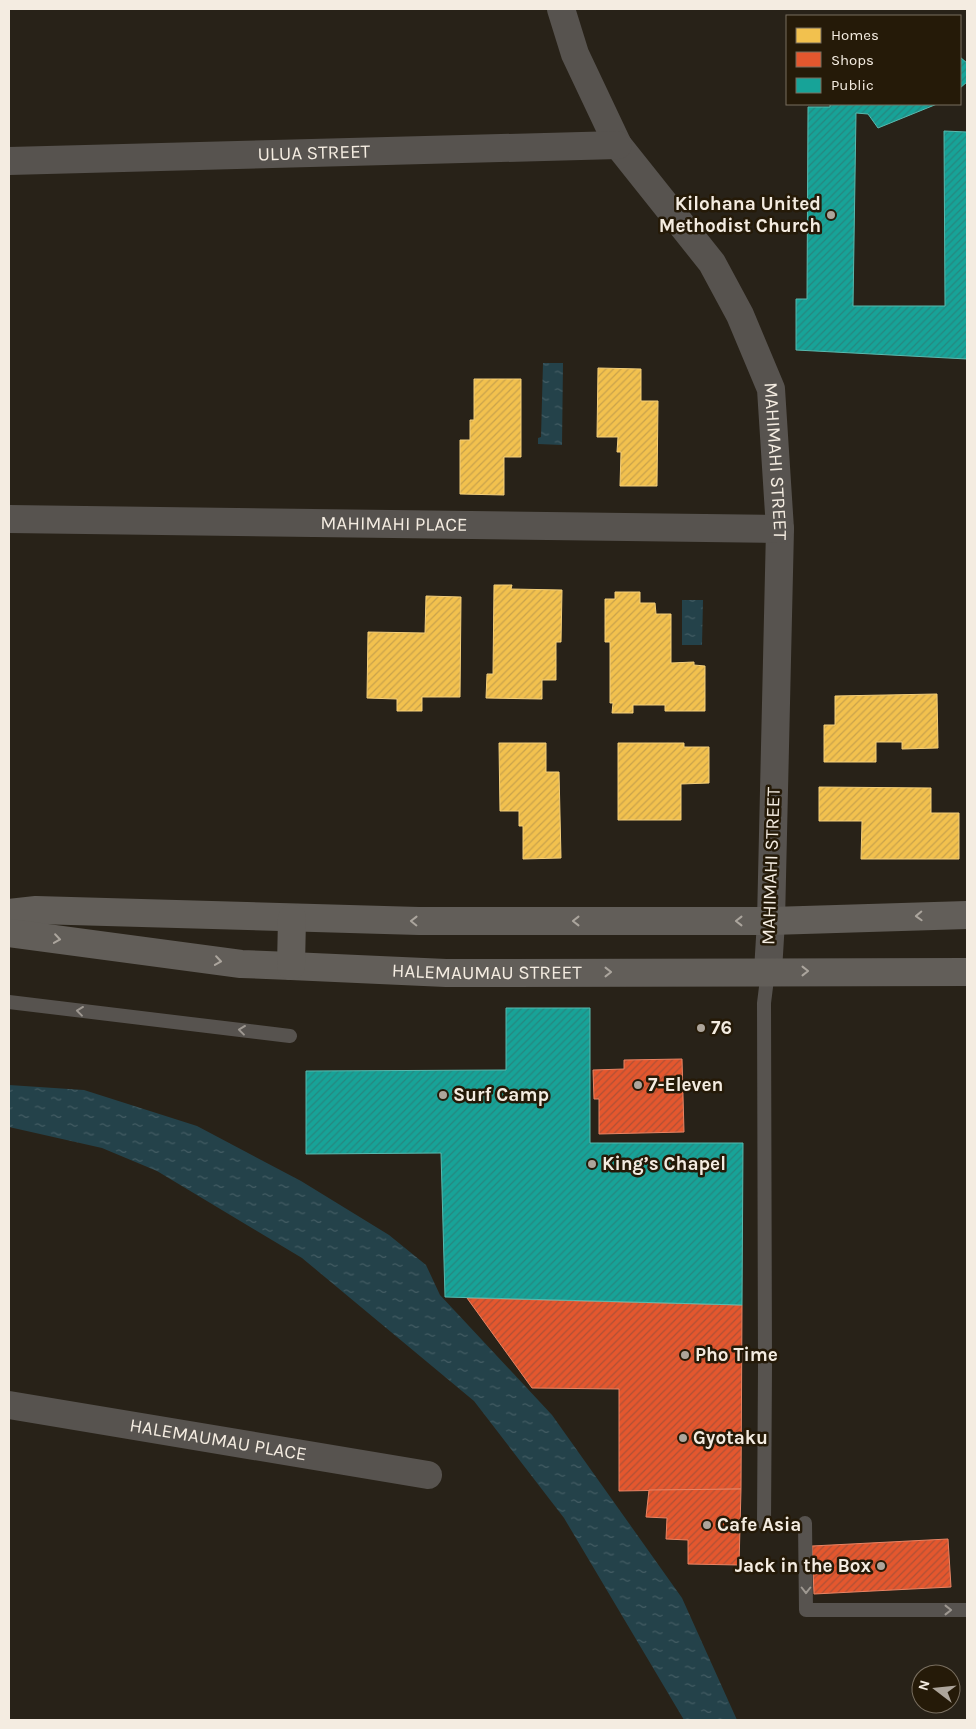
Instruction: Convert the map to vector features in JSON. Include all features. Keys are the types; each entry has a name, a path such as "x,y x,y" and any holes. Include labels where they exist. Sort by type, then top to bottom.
{"street":[{"name":"MAHIMAHI STREET","path":"561,9 575,54 618,145 712,263 740,315 770,389 780,529 771,921 768,971"},
{"name":"ULUA STREET","path":"9,161 618,145"},
{"name":"MAHIMAHI PLACE","path":"9,519 780,529"},
{"path":"9,913 36,910 419,921 771,921 967,915"},
{"path":"290,966 292,918"},
{"name":"HALEMAUMAU STREET","path":"9,933 241,964 446,973 967,972"},
{"name":"HALEMAUMAU PLACE","path":"9,1405 428,1475"}],"lane":[{"path":"764,1523 764,1003 768,971"},
{"path":"9,1002 290,1036"},
{"path":"805,1523 806,1610 967,1610"}],"water":[{"path":"543,363 563,363 562,445 538,444 538,438 541,437"},
{"path":"682,600 703,600 702,645 682,645"},
{"path":"9,1085 84,1090 197,1126 301,1181 389,1235 426,1265 440,1295 552,1415 682,1598 737,1720 684,1720 564,1518 474,1401 302,1258 157,1171 102,1148 9,1127"}],"building: Homes":[{"path":"598,368 641,369 641,401 658,401 657,486 620,486 621,452 617,452 618,437 597,437"},
{"path":"474,379 521,379 521,457 504,457 504,495 460,494 460,440 470,440 470,420 474,420"},
{"path":"494,585 512,585 511,589 562,590 561,642 556,642 556,680 542,680 542,699 486,698 487,674 493,674"},
{"path":"615,592 640,592 640,603 655,603 656,614 671,614 671,663 694,662 694,665 705,666 705,711 665,711 665,705 633,705 633,713 612,713 613,703 610,703 610,642 605,642 605,599 615,599"},
{"path":"426,596 461,597 460,697 422,697 422,711 397,711 397,699 367,698 368,632 425,633"},
{"path":"937,694 938,748 902,749 902,742 876,742 876,762 824,762 824,725 835,725 835,696"},
{"path":"499,743 546,743 546,772 559,772 561,858 523,859 523,826 519,826 519,811 500,811"},
{"path":"618,743 684,743 684,747 709,747 709,783 681,784 681,820 618,820"},
{"path":"819,787 931,788 931,813 959,813 959,859 861,859 862,821 819,821"}],"building: Shops":[{"name":"7-Eleven","path":"682,1059 684,1132 599,1134 599,1099 594,1099 593,1070 624,1069 624,1060"},
{"path":"467,1298 742,1305 741,1489 619,1491 619,1389 532,1388"},
{"path":"741,1489 739,1565 688,1564 688,1540 666,1539 667,1518 646,1517 649,1490"},
{"name":"Jack in the Box","path":"948,1539 951,1587 814,1594 812,1546"}],"building: Public":[{"path":"961,58 967,63 967,82 961,87"},
{"name":"Kilohana United Methodist Church","path":"830,105 935,105 878,128 868,114 856,113 853,306 945,306 944,131 967,132 967,359 796,350 796,299 807,299 808,107 830,107"},
{"name":"King’s Chapel","path":"506,1008 590,1008 590,1143 743,1143 742,1305 445,1297 441,1153 306,1154 306,1071 506,1070"}],"place":[{"name":"Kilohana United Methodist Church","path":"831,215"},
{"name":"76","path":"701,1028"},
{"name":"7-Eleven","path":"638,1085"},
{"name":"Surf Camp","path":"443,1095"},
{"name":"King’s Chapel","path":"592,1164"},
{"name":"Pho Time","path":"685,1355"},
{"name":"Gyotaku","path":"683,1438"},
{"name":"Cafe Asia","path":"707,1525"},
{"name":"Jack in the Box","path":"881,1566"}]}
